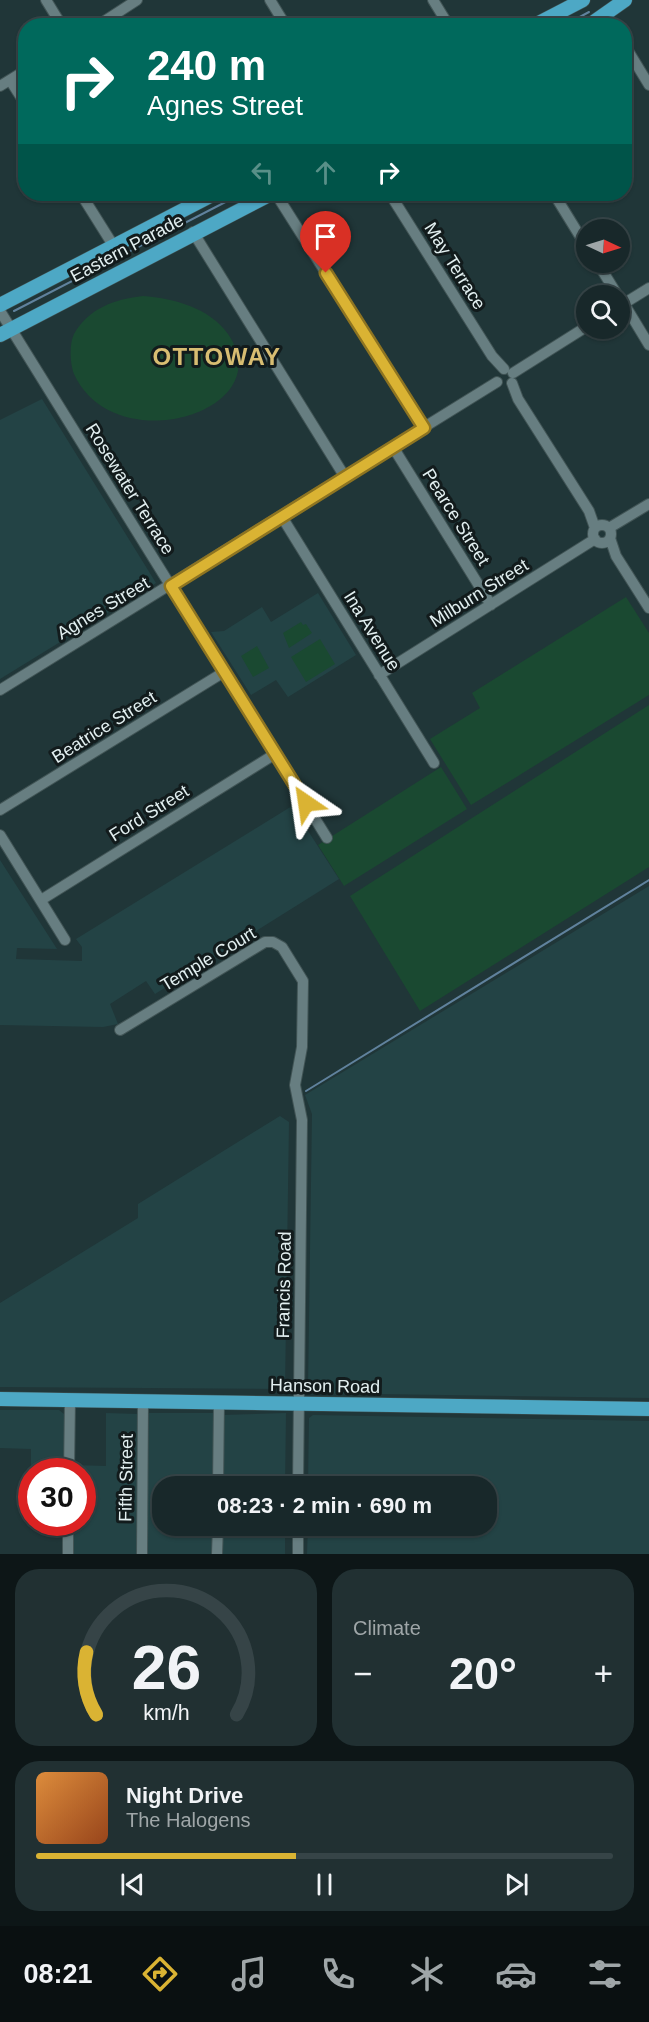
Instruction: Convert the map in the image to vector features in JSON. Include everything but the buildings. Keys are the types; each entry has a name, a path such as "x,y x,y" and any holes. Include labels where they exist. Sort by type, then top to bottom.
{"main road":[{"path":"548,18 583,0"},
{"path":"611,18 625,0"},
{"name":"Eastern Parade","path":"0,305 200,201"},
{"name":"Eastern Parade","path":"6,332 257,201"},
{"name":"Hanson Road","path":"0,1399 649,1409"}],"street":[{"path":"46,0 57,18"},
{"path":"110,18 137,0"},
{"path":"270,0 281,18"},
{"path":"433,0 444,18"},
{"path":"632,57 649,85"},
{"path":"18,75 5,83 18,97"},
{"path":"85,201 113,245"},
{"path":"280,201 424,428"},
{"name":"May Terrace","path":"394,201 649,608"},
{"path":"558,201 576,230"},
{"path":"194,232 345,477"},
{"path":"630,297 649,288"},
{"name":"Rosewater Terrace","path":"0,310 6,332 171,586 327,838"},
{"path":"630,316 649,345"},
{"name":"Agnes Street","path":"0,690 576,333"},
{"name":"Pearce Street","path":"393,447 491,605"},
{"name":"Milburn Street","path":"380,675 649,504"},
{"name":"Ina Avenue","path":"282,517 434,763"},
{"name":"Beatrice Street","path":"0,810 224,672"},
{"name":"Ford Street","path":"40,900 275,754"},
{"path":"0,835 65,940"},
{"name":"Temple Court","path":"120,1030 257,946 273,942 282,947 303,981 302,1047 295,1085"},
{"name":"Francis Road","path":"295,1085 302,1120 298,1476"},
{"path":"69,1458 70,1400"},
{"name":"Fifth Street","path":"142,1554 143,1401"},
{"path":"218,1476 219,1403"},
{"path":"68,1536 68,1554"},
{"path":"217,1554 218,1536"},
{"path":"298,1536 298,1554"}],"shaded area":[{"path":"42,399 156,583 0,679 0,420"},
{"path":"318,593 356,655 288,697 276,680 251,695 211,632 224,631 262,607 271,622"},
{"path":"292,806 339,879 155,994 146,981 110,1004 118,1024 103,1027 0,1025 0,860 57,949 17,948 16,959 82,961 82,947 76,939"},
{"path":"649,886 649,1398 312,1393 308,1389 312,1114 305,1095"},
{"path":"280,1116 289,1122 285,1389 0,1387 0,1303 138,1218 138,1204"},
{"path":"0,1410 59,1410 64,1414 64,1458 31,1458 31,1449 0,1448"},
{"path":"106,1413 138,1414 137,1554 72,1554 73,1536 96,1536 96,1466 106,1466"},
{"path":"149,1413 215,1413 213,1476 152,1476 152,1536 212,1536 212,1554 147,1554"},
{"path":"286,1413 285,1476 222,1476 223,1415"},
{"path":"313,1415 649,1421 649,1554 307,1554 308,1536 497,1536 497,1476 308,1476 309,1418"},
{"path":"222,1536 285,1536 285,1554 221,1554"}],"green space":[{"path":"143,296 166,299 190,306 211,317 228,334 239,362 232,386 214,404 186,416 155,421 123,416 94,401 74,374 71,343 80,325 104,306"},
{"path":"626,597 649,633 649,695 471,805 430,739 480,708 472,693"},
{"path":"301,622 303,625 306,624 312,633 289,648 283,633"},
{"path":"320,639 335,664 306,682 291,657"},
{"path":"257,646 269,668 253,677 241,656"},
{"path":"649,705 649,867 420,1011 350,896"},
{"path":"441,767 467,809 344,886 318,845"}],"waterway":[{"path":"578,18 589,12"},
{"path":"14,311 227,201"},
{"path":"306,1091 649,880"}],"district":[{"name":"OTTOWAY","path":"217,356"}],"route":[{"path":"306,803 171,586 424,428 326,273"}]}
